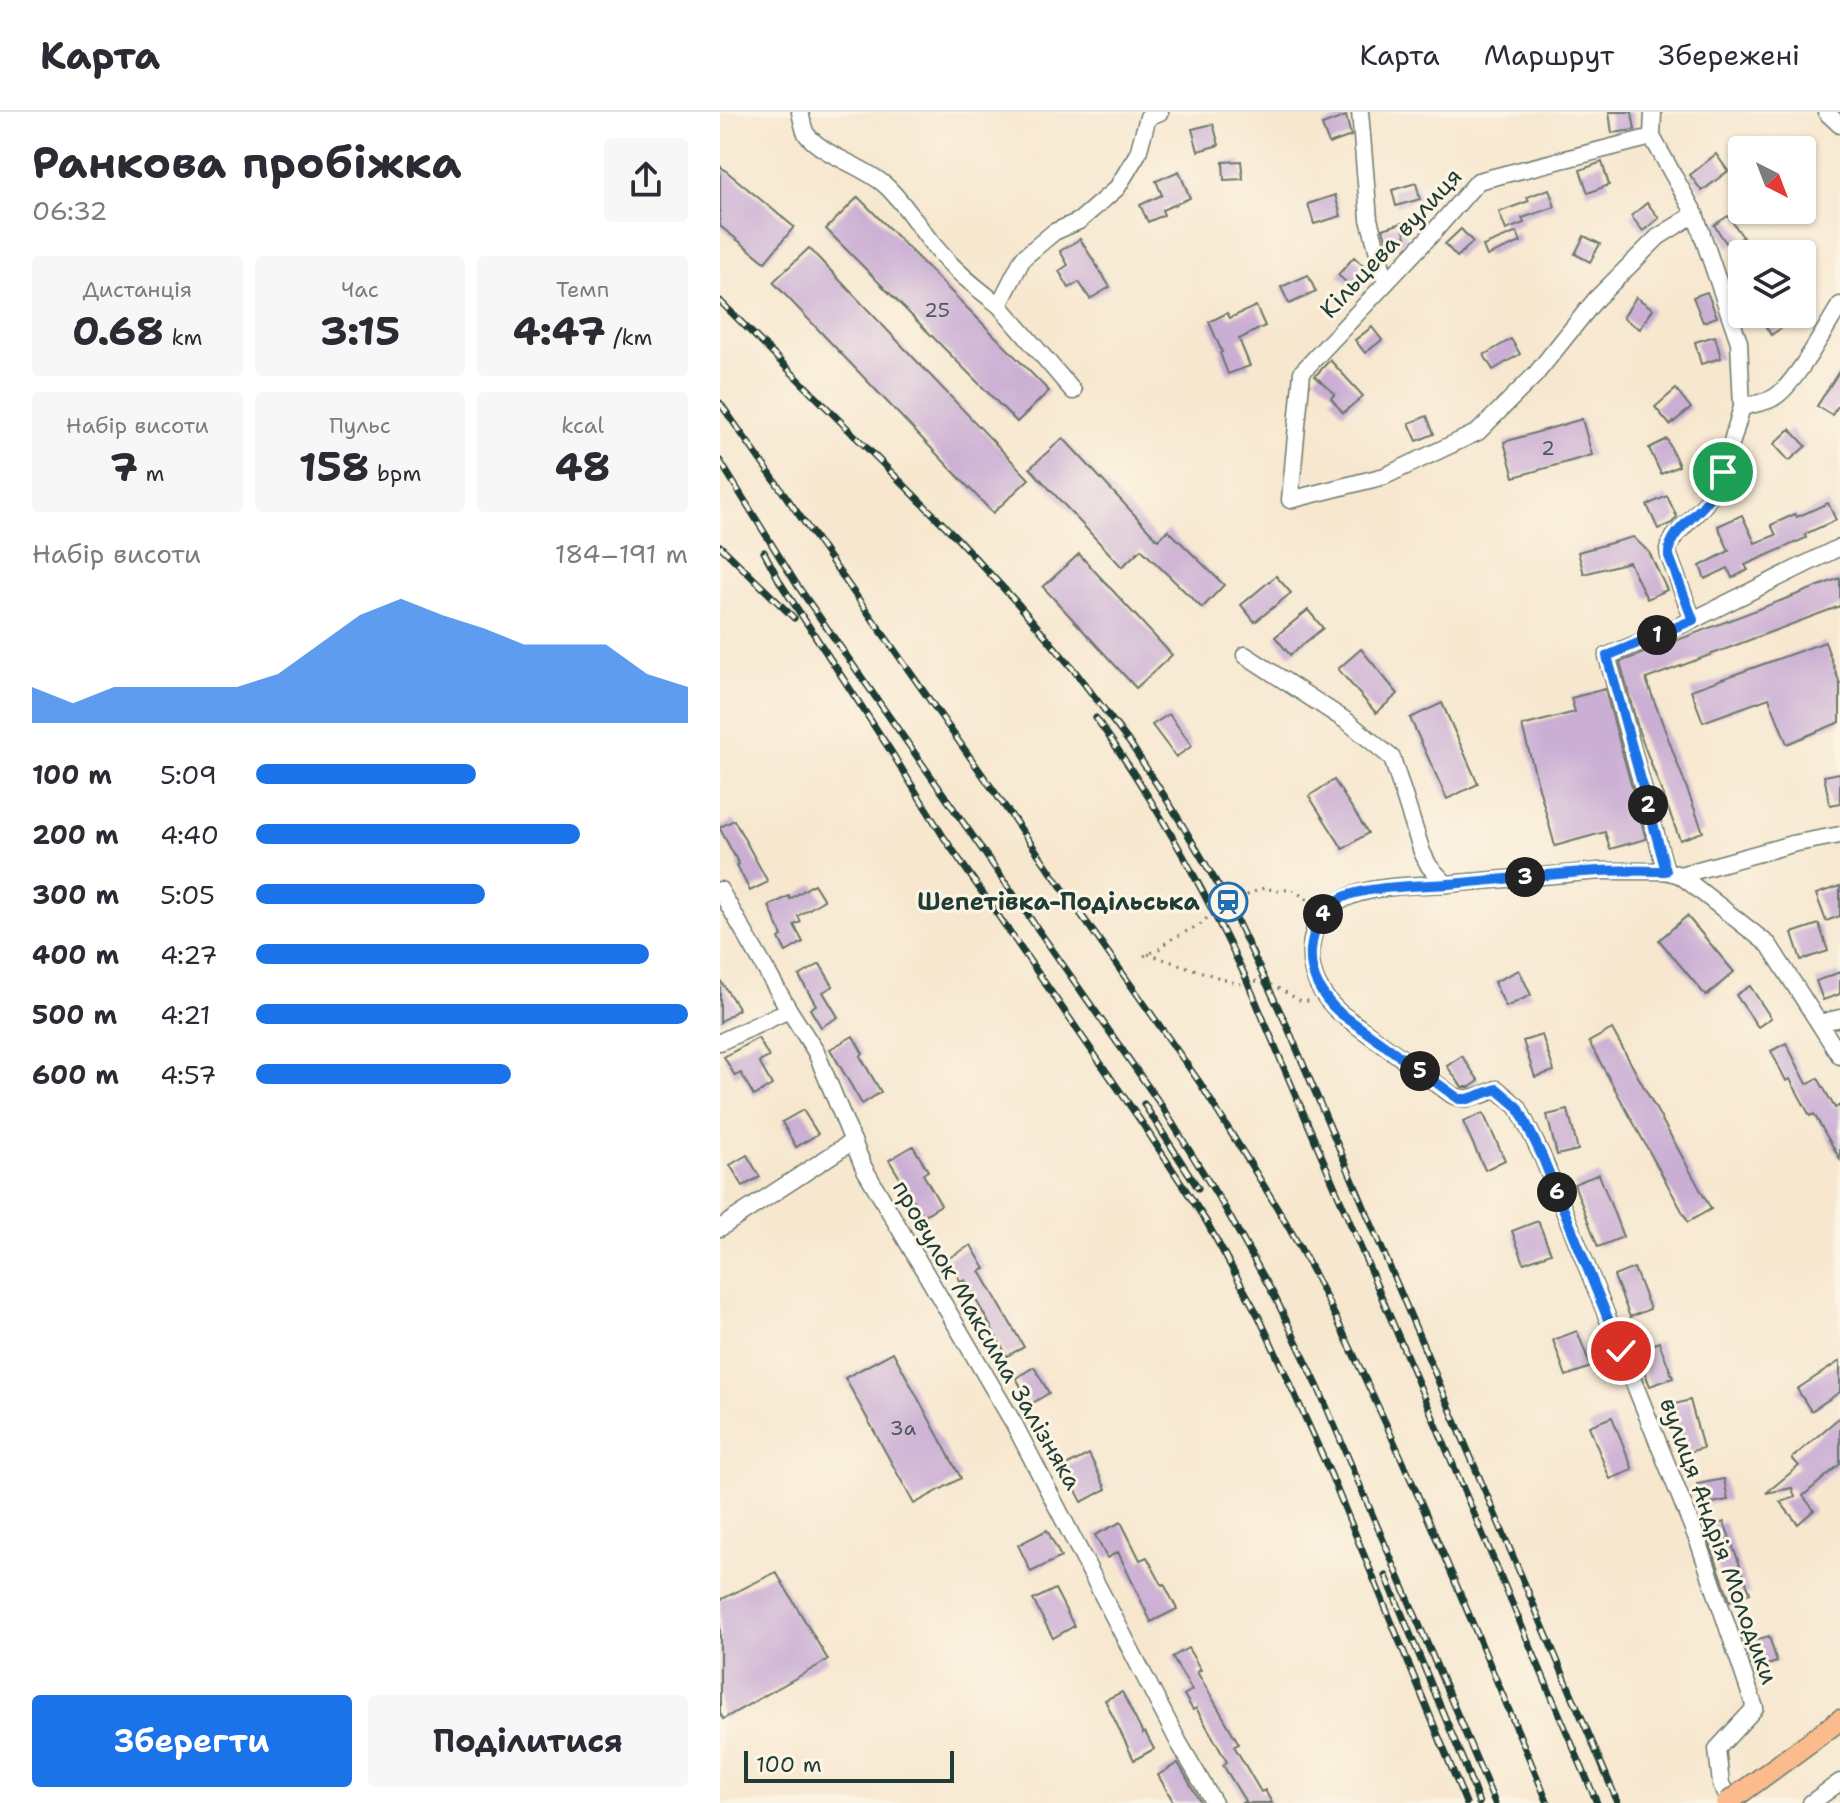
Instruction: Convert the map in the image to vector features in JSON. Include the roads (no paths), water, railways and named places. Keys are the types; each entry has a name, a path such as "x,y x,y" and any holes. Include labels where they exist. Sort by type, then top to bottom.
{"main road":[{"path":"1726,1797 1772,1770 1840,1720"}],"street":[{"path":"800,112 805,134 824,149 885,185 964,279 999,305 1073,391"},
{"path":"999,305 1023,258 1054,232 1079,221 1117,188 1138,153 1148,117 1160,112"},
{"path":"1360,112 1369,219 1386,283"},
{"path":"1653,112 1652,137 1695,214 1739,342 1742,407 1723,472 1705,504 1674,537 1668,549 1693,620"},
{"path":"1826,112 1840,125"},
{"name":"Кільцева вулиця","path":"1652,137 1478,181 1302,372 1290,500 1385,476 1478,432 1535,375 1596,299 1658,237 1695,214"},
{"path":"1742,407 1772,399 1784,390 1840,305"},
{"path":"1840,547 1693,620 1607,656 1673,873 1769,945 1840,1056"},
{"path":"1245,655 1348,722 1392,758 1422,852 1429,866 1446,884 1600,871 1673,873 1840,835"},
{"name":"вулиця Андрія Молодики","path":"1446,884 1412,886 1340,899 1315,925 1311,957 1313,974 1327,1002 1459,1099 1497,1089 1518,1107 1542,1156 1700,1546 1755,1708 1717,1749 1726,1797"},
{"name":"провулок Максима Залізняка","path":"720,890 816,1052 864,1168 1014,1424 1179,1743 1214,1803"},
{"path":"720,1042 789,1010"},
{"path":"1819,1023 1840,1018"},
{"path":"720,1228 853,1141"},
{"path":"1811,1803 1840,1782"}],"railway":[{"path":"720,301 953,534 1019,605 1132,746 1174,811 1228,902 1287,1026 1618,1803"},
{"path":"720,403 1200,1083 1274,1202 1315,1276 1378,1406 1548,1803"},
{"path":"720,461 797,585 1163,1108 1225,1208 1276,1299 1318,1387 1495,1803"},
{"path":"720,546 794,618"},
{"path":"764,552 781,584 943,836 1142,1123 1206,1221 1259,1317 1331,1475 1466,1803"},
{"path":"1096,718 1176,844 1245,976 1597,1803"},
{"path":"1144,1104 1198,1188"},
{"path":"1386,1576 1479,1803"}],"place":[{"name":"Шепетівка-Подільська","path":"1228,902"}]}
